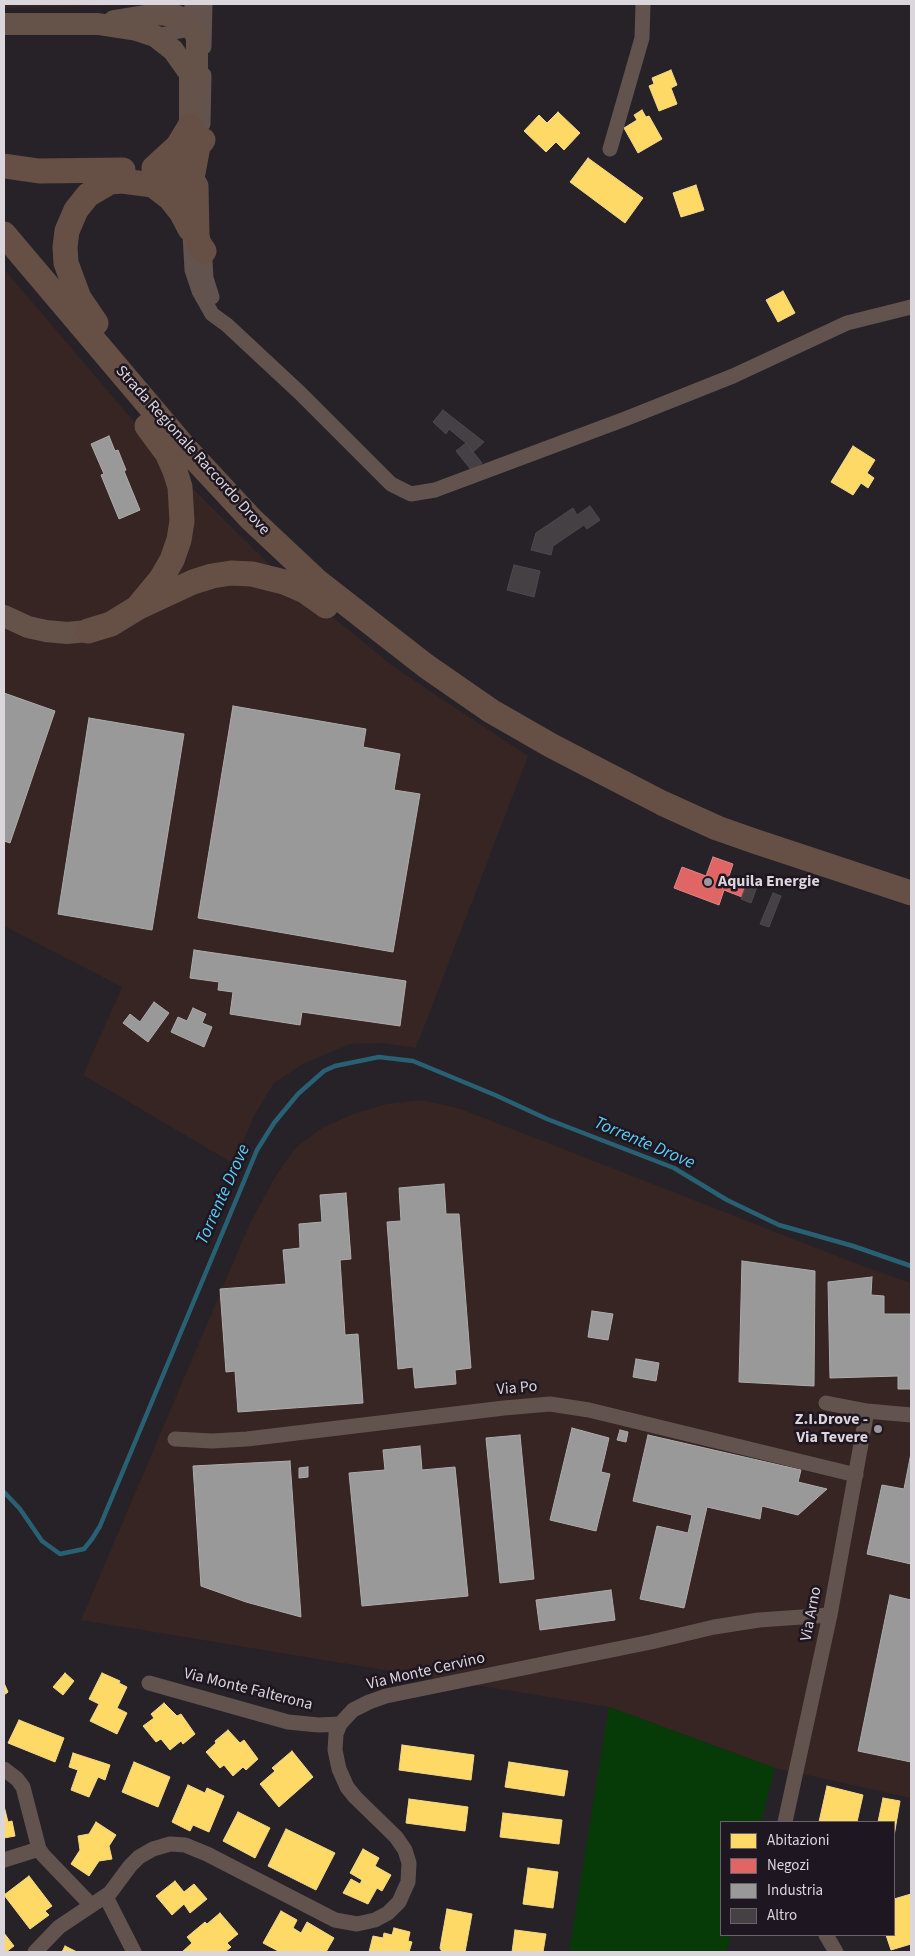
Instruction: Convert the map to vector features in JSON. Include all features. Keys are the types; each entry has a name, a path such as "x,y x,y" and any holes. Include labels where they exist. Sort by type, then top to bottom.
{"main road":[{"path":"153,176 178,146 199,130"},
{"path":"199,130 191,178 197,192 198,241 204,250"},
{"path":"4,166 30,171 107,171 153,176 181,212 190,228"},
{"path":"191,178 174,168 153,176 110,182 99,187 84,199 72,216 67,231 65,255 71,280 82,304 93,320 231,482 250,507 264,531"},
{"name":"Strada Regionale Raccordo Drove","path":"4,234 185,448 264,531 303,569 364,620 462,692 567,754 640,793 683,813 771,847 911,893"},
{"path":"4,256 150,429 175,470 182,497 182,521 179,540 172,560 161,579 137,608"},
{"path":"88,631 111,624 137,608 184,585 212,576 241,573 273,578 294,586 313,597 416,674 430,682 462,692"}],"street":[{"path":"4,24 98,24 137,30 158,18 181,17 187,20 203,4"},
{"path":"199,130 203,4"},
{"path":"610,149 642,38 643,4"},
{"path":"191,14 190,74 199,130"},
{"path":"191,14 197,37 197,101 205,270 209,288 227,324"},
{"path":"158,18 173,50 190,74"},
{"path":"191,178 190,228 192,264 199,290 212,314 227,324 300,393 391,484 411,494 435,490 625,419 733,376 847,323 911,307"},
{"path":"4,616 28,627 46,632 88,631"},
{"name":"Via Po","path":"175,1439 212,1441 247,1439 523,1405 550,1404 589,1410 856,1475"},
{"path":"826,1404 911,1416"},
{"name":"Via Arno","path":"785,1821 830,1615 866,1411"},
{"name":"Via Monte Cervino","path":"340,1724 353,1710 369,1702 391,1695 651,1642 714,1627 760,1620 830,1615"},
{"name":"Via Monte Falterona","path":"149,1683 288,1722 319,1725 340,1724"},
{"path":"35,1952 59,1928 91,1905 106,1897 138,1857 152,1849 174,1844 185,1845 207,1854 320,1913 342,1922 364,1924 388,1913 399,1902 406,1890 409,1875 408,1857 396,1837 359,1802 344,1782 335,1750 336,1734 340,1724"},
{"path":"4,1769 17,1779 23,1787 39,1849 50,1865 91,1905"},
{"path":"4,1860 39,1849"},
{"path":"106,1897 134,1952"},
{"path":"827,1936 836,1952"}],"shaded area":[{"path":"4,4 195,4 4,8"},
{"path":"4,269 182,478 274,569 394,667 528,756 416,1048 382,1043 350,1044 303,1064 274,1083 255,1114 234,1164 83,1075 122,987 4,926"},
{"path":"422,1100 461,1109 865,1267 911,1283 911,1798 775,1768 609,1707 81,1620 250,1223 275,1177 296,1147 322,1128 353,1114 387,1104"}],"green space":[{"path":"609,1707 775,1768 761,1821 720,1821 720,1936 731,1936 726,1952 569,1952"}],"building: Abitazioni":[{"path":"671,70 677,85 671,88 677,104 659,111 649,86 654,84 652,78"},
{"path":"642,110 646,117 649,116 662,139 638,153 624,128 637,120 634,115"},
{"path":"558,112 580,133 564,150 556,142 546,152 524,131 539,115 547,123"},
{"path":"588,158 643,198 625,223 570,182"},
{"path":"696,185 704,210 681,217 673,193"},
{"path":"783,291 795,313 778,322 766,300"},
{"path":"853,446 875,460 867,473 874,478 868,488 861,483 853,495 831,482"},
{"path":"65,1673 74,1681 63,1695 53,1687"},
{"path":"102,1673 120,1681 119,1683 127,1687 117,1708 127,1713 117,1734 90,1721 99,1704 89,1699"},
{"path":"4,1683 8,1692 4,1695"},
{"path":"164,1703 177,1716 181,1714 195,1734 183,1744 181,1741 170,1750 161,1739 156,1742 143,1726 154,1718 151,1714"},
{"path":"19,1720 64,1738 55,1762 8,1743"},
{"path":"228,1730 240,1743 244,1740 258,1759 246,1770 243,1767 233,1776 224,1765 220,1768 206,1752"},
{"path":"402,1745 474,1755 471,1780 399,1770"},
{"path":"292,1751 313,1777 279,1807 260,1784 275,1771 272,1768"},
{"path":"73,1753 110,1765 105,1780 98,1777 89,1797 71,1790 78,1770 69,1767"},
{"path":"134,1762 170,1777 158,1807 122,1792"},
{"path":"509,1762 568,1771 564,1796 505,1787"},
{"path":"188,1785 205,1793 207,1788 224,1796 209,1832 193,1825 190,1831 172,1822"},
{"path":"827,1786 863,1795 857,1821 819,1821"},
{"path":"883,1798 900,1801 895,1830 895,1821 878,1821"},
{"path":"409,1799 468,1807 465,1831 406,1823"},
{"path":"4,1806 8,1822 12,1821 15,1836 4,1838"},
{"path":"238,1812 270,1828 255,1858 223,1841"},
{"path":"503,1813 562,1820 559,1844 500,1837"},
{"path":"96,1822 116,1835 109,1846 112,1859 99,1861 89,1876 71,1864 80,1850 78,1836 89,1834"},
{"path":"286,1829 335,1853 316,1890 268,1866"},
{"path":"363,1849 379,1858 375,1866 391,1875 382,1891 377,1888 368,1904 343,1893 351,1879 360,1884 362,1880 350,1873"},
{"path":"528,1868 558,1872 553,1908 523,1904"},
{"path":"29,1876 52,1906 45,1911 49,1915 30,1929 4,1895"},
{"path":"175,1881 184,1892 194,1884 207,1899 190,1913 184,1904 172,1915 156,1896"},
{"path":"911,1894 911,1944 891,1950 886,1936 895,1936 895,1899"},
{"path":"447,1909 472,1914 465,1952 442,1952 440,1948"},
{"path":"281,1911 297,1920 293,1928 301,1933 307,1922 334,1938 326,1952 280,1952 263,1943"},
{"path":"220,1913 238,1934 227,1943 231,1947 225,1952 182,1952 192,1943 187,1937 205,1922 207,1924"},
{"path":"394,1928 410,1932 408,1941 412,1942 409,1952 369,1952 373,1936 383,1938 384,1933 392,1935"},
{"path":"515,1930 546,1934 543,1952 512,1952"},
{"path":"4,1933 14,1946 6,1952 4,1952"},
{"path":"65,1946 77,1952 62,1952"}],"building: Negozi":[{"path":"713,857 733,864 728,879 746,886 742,897 724,890 719,905 674,888 682,867 706,876"}],"building: Industria":[{"path":"109,436 115,451 118,450 126,470 124,471 140,510 119,519 101,475 104,474 91,444"},
{"path":"4,693 55,711 10,843 4,841"},
{"path":"233,706 366,729 363,747 400,754 394,790 420,794 393,952 198,918"},
{"path":"89,718 184,734 152,930 58,914"},
{"path":"194,950 406,981 400,1026 302,1012 300,1025 230,1014 233,992 218,990 219,982 190,978"},
{"path":"154,1002 169,1013 148,1042 123,1023 130,1014 140,1022"},
{"path":"193,1008 206,1014 202,1023 212,1027 204,1047 171,1032 178,1017 187,1021"},
{"path":"444,1184 446,1214 459,1214 471,1368 455,1370 456,1384 415,1388 413,1367 398,1369 387,1222 401,1221 399,1188"},
{"path":"346,1193 351,1259 340,1260 345,1335 358,1334 363,1403 238,1412 235,1371 226,1372 220,1289 286,1284 283,1250 300,1248 299,1224 322,1222 320,1195"},
{"path":"742,1261 815,1271 814,1386 739,1382"},
{"path":"872,1277 871,1295 884,1296 884,1314 911,1314 911,1389 898,1389 898,1376 830,1378 828,1282"},
{"path":"592,1311 613,1314 608,1340 588,1337"},
{"path":"636,1359 659,1363 656,1381 633,1377"},
{"path":"572,1428 609,1438 601,1472 610,1474 596,1531 550,1520"},
{"path":"620,1430 628,1432 626,1442 617,1440"},
{"path":"520,1435 534,1579 500,1583 486,1438"},
{"path":"648,1435 801,1470 798,1482 827,1489 798,1515 762,1506 760,1519 707,1507 684,1608 640,1599 657,1526 688,1533 692,1515 633,1501"},
{"path":"420,1446 422,1470 455,1467 468,1596 362,1606 349,1473 385,1470 383,1450"},
{"path":"911,1453 911,1564 867,1554 882,1485 904,1489"},
{"path":"290,1461 301,1617 246,1602 201,1586 193,1466"},
{"path":"308,1467 308,1477 299,1478 299,1468"},
{"path":"611,1590 615,1620 540,1630 536,1600"},
{"path":"890,1595 911,1600 911,1762 858,1751"}],"building: Altro":[{"path":"443,410 484,442 473,452 466,443 449,429 446,434 433,422"},
{"path":"466,443 482,463 472,471 456,451"},
{"path":"590,506 600,520 587,529 584,525 553,546 551,555 531,550 536,533 573,508 577,515"},
{"path":"514,565 540,571 534,597 507,590"},
{"path":"747,883 757,887 751,903 741,899"},
{"path":"773,893 781,896 769,927 760,924"}],"waterway":[{"name":"Torrente Drove","path":"4,1492 20,1509 42,1541 60,1554 84,1549 92,1539 100,1526 257,1150 274,1123 298,1094 324,1071 335,1066 379,1057 413,1061 547,1119 674,1168 727,1200 779,1225 853,1246 911,1266"}],"place":[{"name":"Aquila Energie","path":"708,882"},
{"name":"Z.I.Drove - Via Tevere","path":"878,1429"}]}
